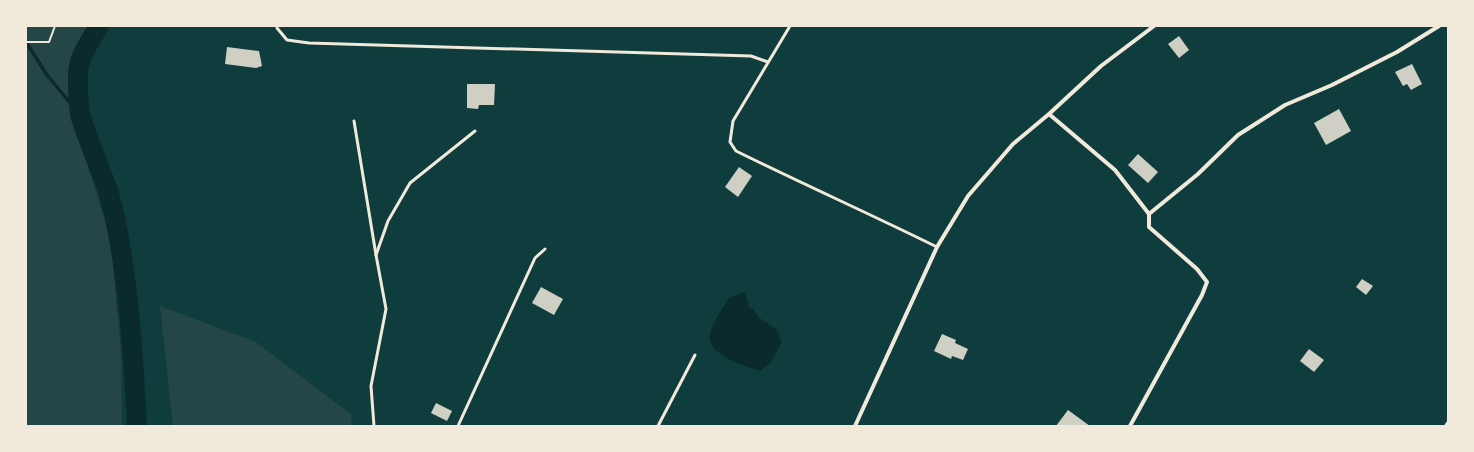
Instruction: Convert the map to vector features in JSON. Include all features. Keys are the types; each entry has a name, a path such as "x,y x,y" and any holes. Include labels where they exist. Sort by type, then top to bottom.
{"street":[{"path":"855,426 937,247 968,196 1013,144 1101,66 1154,26"},
{"path":"1150,214 1198,174 1238,135 1285,105 1332,85 1398,52 1439,26"},
{"path":"1048,114 1115,170 1150,214 1149,227 1197,269 1207,282 1202,295 1130,426"}],"lane":[{"path":"790,26 733,121 730,142 736,151 937,247"},
{"path":"277,28 287,40 309,43 751,56 768,62"},
{"path":"354,121 386,309 371,386 374,426"},
{"path":"376,255 388,222 410,183 474,131"},
{"path":"458,426 535,258 545,249"},
{"path":"658,426 695,354"}],"path":[{"path":"26,42 49,42 55,26"}],"shaded area":[{"path":"26,26 92,26 77,50 69,81 71,112 111,240 121,353 122,426 26,426"},
{"path":"745,292 749,308 754,309 758,317 777,330 782,342 771,362 760,371 735,362 718,352 712,346 710,338 711,330 729,298"},
{"path":"160,306 256,342 352,415 351,426 173,426"}],"building":[{"path":"1179,36 1189,50 1179,58 1168,44"},
{"path":"227,47 259,51 262,66 256,68 225,64"},
{"path":"1412,64 1422,84 1411,90 1407,84 1403,86 1395,72"},
{"path":"467,84 495,84 494,105 479,105 478,109 467,108"},
{"path":"1339,109 1351,131 1326,145 1314,123"},
{"path":"1138,154 1158,172 1148,183 1128,165"},
{"path":"739,167 752,176 738,197 725,187"},
{"path":"1362,279 1373,286 1366,295 1356,287"},
{"path":"541,287 563,299 554,315 532,303"},
{"path":"942,334 956,340 955,343 968,349 963,360 952,356 951,359 934,351"},
{"path":"1309,349 1324,360 1314,372 1300,361"},
{"path":"436,403 452,411 447,421 431,413"},
{"path":"1068,410 1090,426 1056,426"}],"waterway":[{"path":"99,26 84,51 79,64 79,103 81,118 110,197 123,263 130,317 137,426"},
{"path":"26,42 47,75 81,116"}]}
